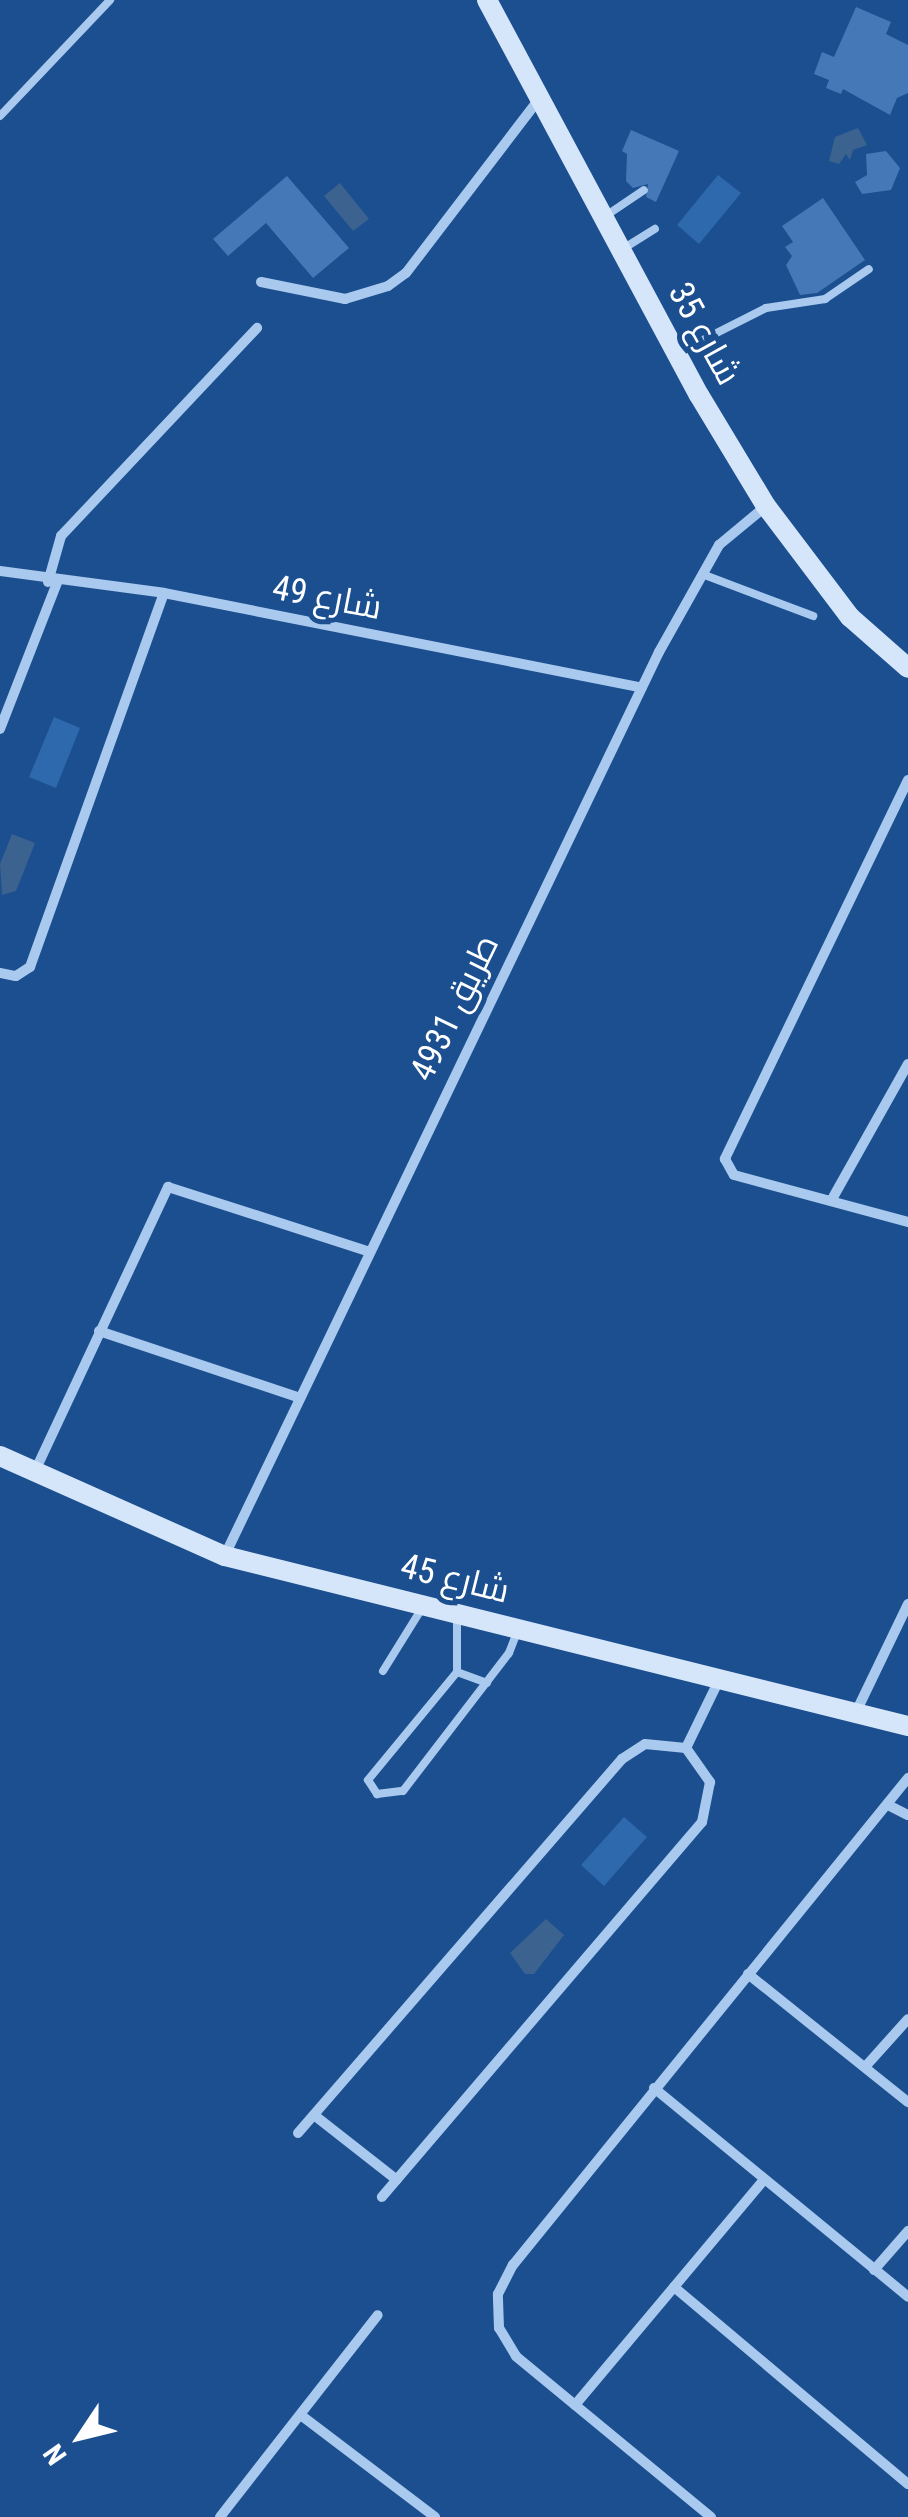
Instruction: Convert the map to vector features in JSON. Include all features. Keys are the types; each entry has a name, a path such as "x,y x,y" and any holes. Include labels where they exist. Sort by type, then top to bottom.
{"street":[{"name":"شارع 35","path":"487,0 677,353 766,506 850,617 908,668"},
{"path":"261,282 345,299 388,286 406,272 540,98"},
{"path":"0,729 52,583 61,536 257,328"},
{"name":"طريق 4931","path":"225,1556 367,1251 642,688 702,574 730,532 766,506"},
{"name":"شارع 49","path":"0,572 52,583 164,593 642,688"},
{"path":"0,973 16,976 30,966 164,593"},
{"path":"908,780 726,1150 734,1175 908,1222"},
{"path":"831,1201 908,1064"},
{"path":"35,1472 168,1187 367,1251"},
{"path":"100,1331 297,1397"},
{"name":"شارع 45","path":"0,1456 225,1556 908,1726"},
{"path":"856,1713 908,1604"},
{"path":"686,1748 720,1680"},
{"path":"298,2134 622,1759 645,1744 686,1748 710,1782 702,1822 382,2196"},
{"path":"711,2517 506,2343 498,2294 513,2265 908,1778"},
{"path":"888,1805 908,1815"},
{"path":"748,1974 908,2102"},
{"path":"865,2067 908,2019"},
{"path":"654,2088 762,2182 908,2297"},
{"path":"314,2115 397,2180"},
{"path":"576,2405 762,2182"},
{"path":"874,2270 908,2230"},
{"path":"674,2286 908,2484"},
{"path":"220,2517 378,2315"},
{"path":"302,2416 426,2515"}],"lane":[{"path":"0,116 110,0"},
{"path":"604,217 644,190"},
{"path":"622,250 656,229"},
{"path":"677,353 766,308 825,299 869,268"},
{"path":"702,574 813,616"},
{"path":"383,1671 424,1604"},
{"path":"458,1612 457,1672 368,1780 377,1794 402,1791 487,1683 518,1629"},
{"path":"457,1672 487,1683"}],"shaded area":[{"path":"858,128 867,145 853,150 850,160 846,154 839,164 829,161 835,137"},
{"path":"718,175 741,193 699,244 677,225"},
{"path":"340,183 369,219 353,231 324,196"},
{"path":"54,717 80,728 56,788 29,777"},
{"path":"12,834 35,843 16,891 2,895 0,864"},
{"path":"624,1817 647,1837 604,1886 581,1865"},
{"path":"546,1919 564,1935 534,1974 525,1974 510,1953"}],"building":[{"path":"856,7 891,22 886,34 908,45 908,93 897,98 890,115 843,89 841,94 826,88 829,80 814,74 822,52 834,57"},
{"path":"631,130 679,151 656,202 646,197 648,184 633,188 626,181 627,154 622,151"},
{"path":"886,151 900,168 891,190 862,194 855,182 867,175 866,154"},
{"path":"287,176 349,248 313,278 266,223 228,256 213,239"},
{"path":"823,198 865,260 817,293 800,295 786,265 792,256 785,247 793,242 782,226"}]}
